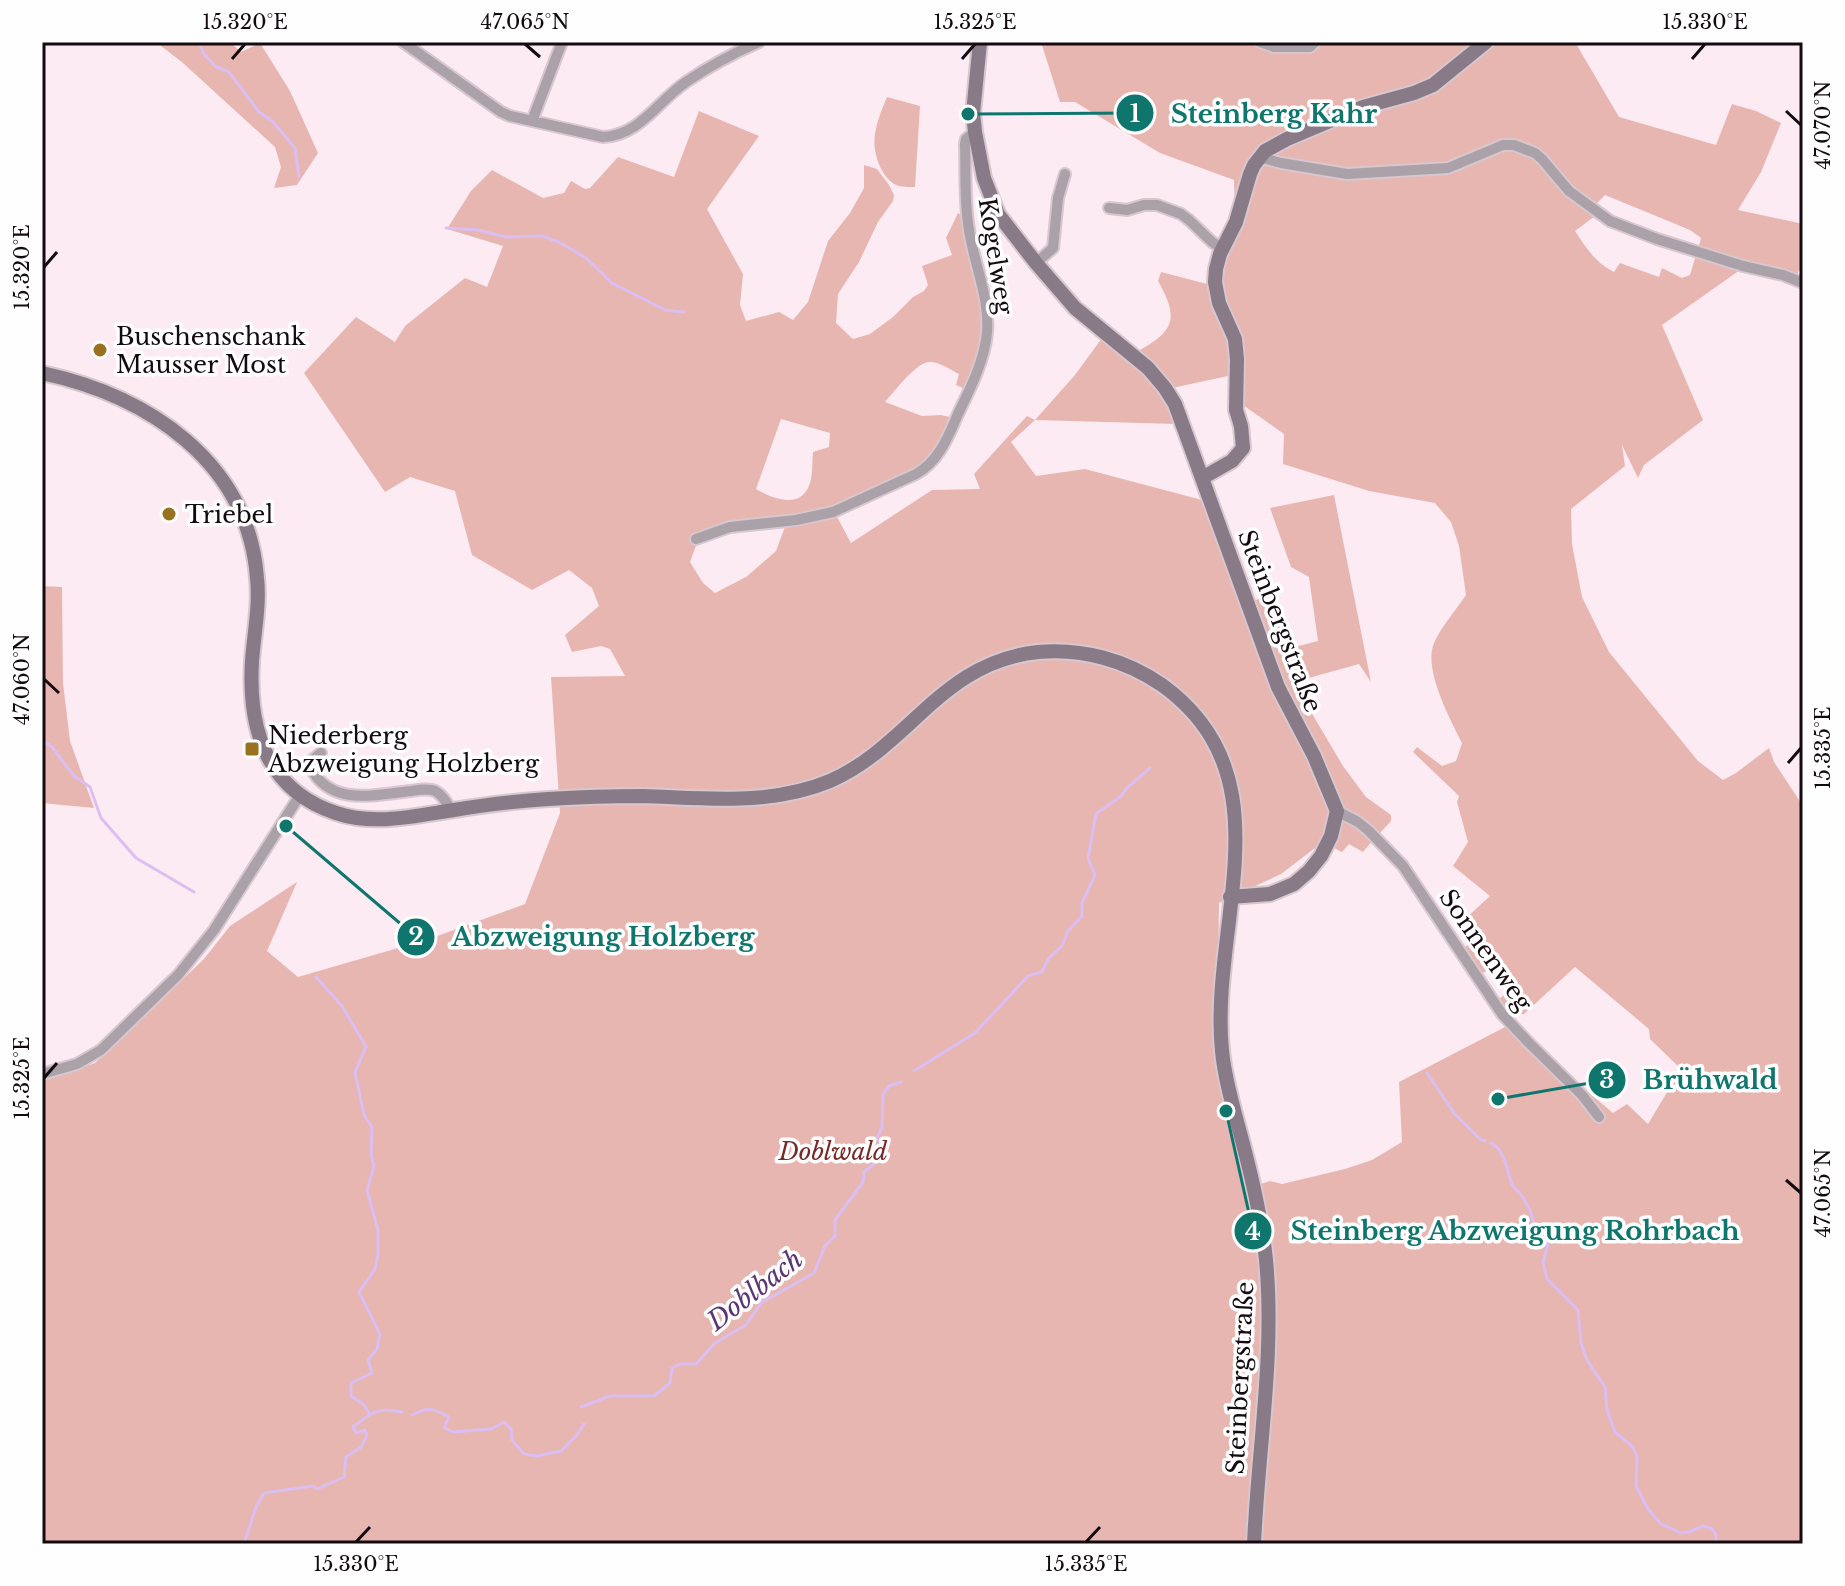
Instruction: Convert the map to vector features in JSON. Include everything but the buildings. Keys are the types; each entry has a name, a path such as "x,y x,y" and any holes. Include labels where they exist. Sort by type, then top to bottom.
{"main road":[{"name":"Steinbergstraße","path":"980,42 973,113 984,178 993,203 1004,223 1083,316 1135,356 1157,378 1175,404 1278,687 1314,756 1337,811"},
{"path":"1202,478 1232,461 1243,448 1236,410 1235,339 1219,303 1215,282 1223,249 1259,157 1287,139 1363,107 1433,85 1486,42"},
{"path":"42,373 97,389 163,422 204,457 229,490 247,527 257,574 258,605 252,668 256,727 265,754 300,795"},
{"name":"Steinbergstraße","path":"300,795 328,810 366,819 417,816 504,802 591,797 766,798 804,790 833,779 888,743 968,675 996,662 1027,654 1074,652 1117,661 1151,678 1179,699 1208,733 1223,762 1235,805 1237,841 1221,976 1220,1026 1223,1059 1261,1221 1269,1295 1267,1373 1254,1544"},
{"path":"1230,897 1270,894 1294,884 1321,856 1331,836 1337,811"}],"street":[{"path":"403,42 494,109 510,116 595,136 628,132 689,80 759,42"},
{"path":"532,121 562,42"},
{"path":"1260,42 1274,47 1310,47 1315,42"},
{"name":"Kogelweg","path":"696,539 730,527 796,520 833,512 916,474 938,454 975,377 987,332 985,302 966,211 965,144 975,132"},
{"path":"1259,157 1347,174 1448,168 1503,145 1514,145 1535,153 1569,191 1610,221 1657,239 1803,283"},
{"path":"1036,263 1053,248 1058,198 1065,174"},
{"path":"1109,208 1127,210 1157,205 1181,214 1223,249"},
{"path":"321,753 311,761 310,767 321,782 336,792 357,796 430,789 442,796 451,810"},
{"path":"42,1074 77,1064 101,1050 178,975 214,930 300,795"},
{"name":"Sonnenweg","path":"1337,811 1369,831 1403,866 1502,1014 1570,1082 1599,1117"}],"green space":[{"path":"156,42 230,42 241,52 260,43 290,91 318,153 297,185 274,188 281,167 275,147"},
{"path":"1041,42 1289,42 1309,54 1320,42 1575,42 1619,117 1716,145 1732,104 1781,123 1761,172 1738,210 1803,224 1803,266 1798,277 1698,250 1701,238 1690,230 1605,195 1595,205 1532,146 1502,140 1465,156 1518,148 1533,155 1595,216 1575,231 1596,259 1614,272 1620,263 1659,277 1662,268 1682,278 1690,275 1696,255 1740,270 1662,325 1703,420 1644,465 1638,478 1622,445 1625,466 1571,509 1572,544 1582,597 1609,652 1698,761 1723,780 1769,748 1774,762 1803,806 1803,1544 1261,1544 1275,1340 1275,1267 1261,1184 1270,1181 1282,1184 1345,1169 1372,1160 1402,1142 1399,1082 1509,1025 1613,1113 1627,1104 1648,1124 1681,1069 1650,1039 1649,1029 1575,967 1524,1014 1512,1015 1499,999 1510,990 1493,967 1483,973 1464,948 1477,938 1465,919 1490,896 1453,866 1468,842 1457,802 1459,796 1413,752 1417,747 1442,766 1456,761 1462,743 1439,694 1432,666 1434,643 1466,595 1459,546 1451,522 1435,503 1369,491 1283,464 1284,434 1233,398 1228,376 1172,388 1138,351 1160,337 1170,322 1169,305 1158,281 1161,272 1207,284 1235,211 1234,180 1160,153 1075,102 1060,102"},
{"path":"887,97 920,106 915,187 903,187 890,181 878,162 875,134"},
{"name":"Doblwald","path":"699,111 759,136 707,209 743,274 740,305 746,321 779,312 793,320 808,302 828,241 850,213 864,188 864,165 877,169 894,195 893,201 838,294 836,323 853,339 870,334 924,291 928,285 922,266 952,255 946,238 958,213 962,216 983,302 984,342 970,384 963,388 956,385 959,374 940,364 928,362 911,373 885,402 922,416 954,418 926,465 844,505 689,538 697,543 690,562 703,583 715,593 746,577 776,551 786,524 811,522 836,515 851,543 932,490 980,489 974,474 1027,416 1035,420 1011,442 1036,476 1085,469 1202,500 1332,810 1327,833 1315,848 1281,874 1219,903 1217,1034 1262,1250 1263,1329 1247,1544 42,1544 42,1081 95,1063 204,959 230,926 297,882 267,951 298,977 429,939 525,904 560,813 551,677 625,676 610,649 601,646 572,652 565,635 599,606 592,588 569,570 532,590 472,555 455,491 410,477 385,492 304,373 356,317 395,342 405,326 465,278 487,287 503,246 447,229 471,191 492,170 543,198 564,193 571,181 585,189 590,188 618,157 674,177","holes":["781,419 830,433 829,447 813,452 810,482 799,498 784,500 756,489"]},
{"path":"1102,338 1123,352 1163,393 1176,424 1035,420 1075,375"},
{"path":"1334,495 1371,682 1359,664 1305,679 1298,690 1343,766 1366,797 1391,815 1391,821 1379,834 1339,804 1333,782 1292,706 1250,602 1273,594 1291,648 1318,641 1309,577 1291,567 1270,508"},
{"path":"42,586 62,587 63,683 70,741 94,808 42,803"},
{"path":"1346,819 1374,839 1363,852 1349,844 1342,852 1332,847 1342,821"}],"waterway":[{"path":"199,42 204,54 215,66 229,72 259,112 273,122 295,148 299,177"},
{"path":"446,228 478,230 506,237 542,236 586,258 612,283 665,310 684,312"},
{"path":"42,740 52,747 74,776 90,787 101,818 136,858 194,892"},
{"name":"Doblbach","path":"914,1071 975,1033 1028,976 1042,972 1048,959 1062,946 1068,931 1082,916 1082,903 1095,875 1088,858 1096,814 1120,797 1150,768"},
{"path":"316,977 342,1006 366,1047 355,1072 364,1115 372,1127 371,1155 374,1166 367,1190 378,1230 378,1255 375,1269 359,1292 380,1334 377,1349 368,1360 372,1373 351,1383 351,1396 363,1404 370,1414"},
{"path":"1427,1073 1454,1113 1485,1141"},
{"name":"Doblbach","path":"581,1407 610,1396 654,1396 670,1383 672,1368 680,1364 696,1364 715,1343 746,1325 761,1303 814,1273 825,1246 835,1236 835,1220 863,1182 864,1172 874,1164 875,1143 882,1127 883,1094 889,1086 901,1082"},
{"path":"1491,1143 1504,1158 1512,1185 1523,1197 1534,1224 1548,1245 1543,1262 1547,1279 1578,1310 1581,1343 1587,1360 1605,1387 1607,1410 1615,1432 1633,1447 1637,1457 1636,1486 1648,1509 1661,1524 1681,1533 1703,1526 1711,1528 1716,1534 1716,1544"},
{"name":"Doblbach","path":"412,1415 426,1410 439,1412 449,1417 444,1428 453,1432 491,1429 504,1422 511,1429 512,1440 524,1454 537,1456 561,1451 584,1424"},
{"name":"Doblbach","path":"244,1544 264,1493 313,1486 317,1489 344,1477 346,1457 361,1447 367,1435 365,1430 356,1433 353,1427 375,1412 402,1412"}],"place":[{"name":"Steinberg Kahr","path":"968,114"},
{"name":"Buschenschank Mausser Most","path":"100,350"},
{"name":"Triebel","path":"169,514"},
{"name":"Niederberg Abzweigung Holzberg","path":"252,749"},
{"name":"Abzweigung Holzberg","path":"286,826"},
{"name":"Brühwald","path":"1498,1099"},
{"name":"Steinberg Abzweigung Rohrbach","path":"1226,1111"}]}
